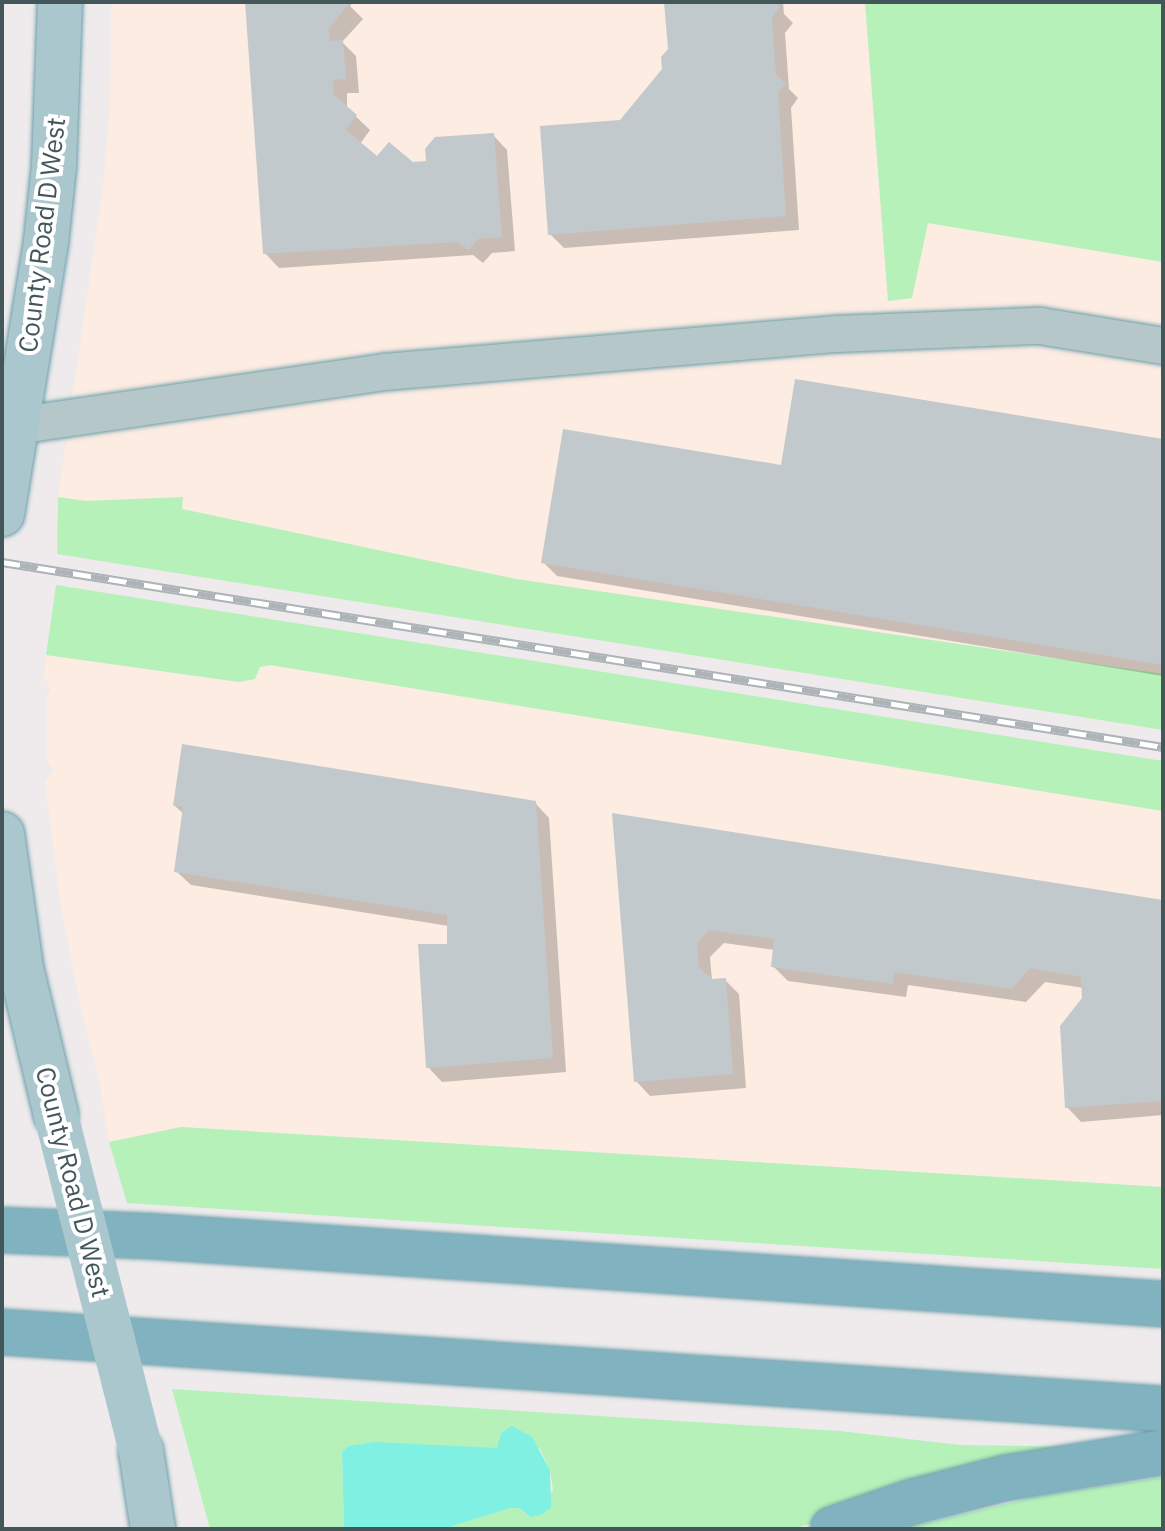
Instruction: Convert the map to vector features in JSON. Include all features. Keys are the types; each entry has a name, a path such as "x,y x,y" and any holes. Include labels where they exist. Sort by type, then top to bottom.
{"highway":[{"path":"2,1230 148,1236 1163,1304"},
{"path":"2,1332 1163,1409"},
{"path":"833,1529 912,1502 1005,1478 1163,1452"}],"main road":[{"name":"County Road D West","path":"2,514 46,242 59,87 60,2"},
{"name":"County Road D West","path":"2,834 21,968 141,1451 153,1529"}],"lane":[{"path":"15,426 384,372 837,334 1040,326 1163,346"}],"shaded area":[{"path":"111,2 865,2 888,301 912,298 927,223 1163,262 1163,674 516,579 182,509 183,498 86,501 58,497 103,187 110,108"},
{"path":"46,655 239,682 260,667 270,665 1163,811 1163,1187 181,1127 109,1142 97,1070 81,1010 61,906 52,837 45,782 53,770 47,759 47,698 51,689 44,676"}],"green space":[{"path":"865,2 1163,2 1163,262 928,223 912,298 888,301"},
{"path":"58,497 86,501 183,497 182,509 516,579 1163,674 1163,730 57,554"},
{"path":"56,585 1163,761 1163,811 270,665 260,667 255,679 239,682 46,655"},
{"path":"181,1127 1163,1187 1163,1269 127,1203 109,1142"},
{"path":"172,1389 840,1431 960,1445 1094,1447 885,1501 793,1529 443,1529 509,1508 519,1508 525,1513 553,1490 550,1470 540,1449 501,1432 498,1448 342,1452 344,1529 210,1529"},
{"path":"1163,1477 1163,1529 903,1529 1033,1497"}],"water":[{"path":"512,1426 532,1437 550,1470 551,1507 541,1515 531,1517 519,1508 510,1508 443,1529 344,1529 342,1452 349,1446 375,1442 497,1448 501,1433"}],"building":[{"path":"245,2 350,3 329,28 330,41 343,40 346,79 333,80 333,94 357,115 346,130 377,156 389,142 413,162 426,161 425,149 435,137 494,133 502,237 478,239 468,250 457,242 263,254"},
{"path":"664,2 774,2 780,7 772,18 776,75 786,83 778,93 786,216 548,235 540,126 620,120 662,69 661,57 668,49"},
{"path":"795,379 1163,439 1163,665 541,563 563,429 781,465"},
{"path":"182,744 536,801 553,1058 426,1068 418,944 447,944 447,915 174,872 183,807 173,806"},
{"path":"612,813 1163,900 1163,1101 1065,1108 1060,1026 1082,998 1081,977 1030,968 1012,989 894,972 893,984 771,967 774,939 709,930 697,943 699,968 712,979 726,978 733,1074 634,1082"}],"railway":[{"path":"2,562 1163,747"}]}
